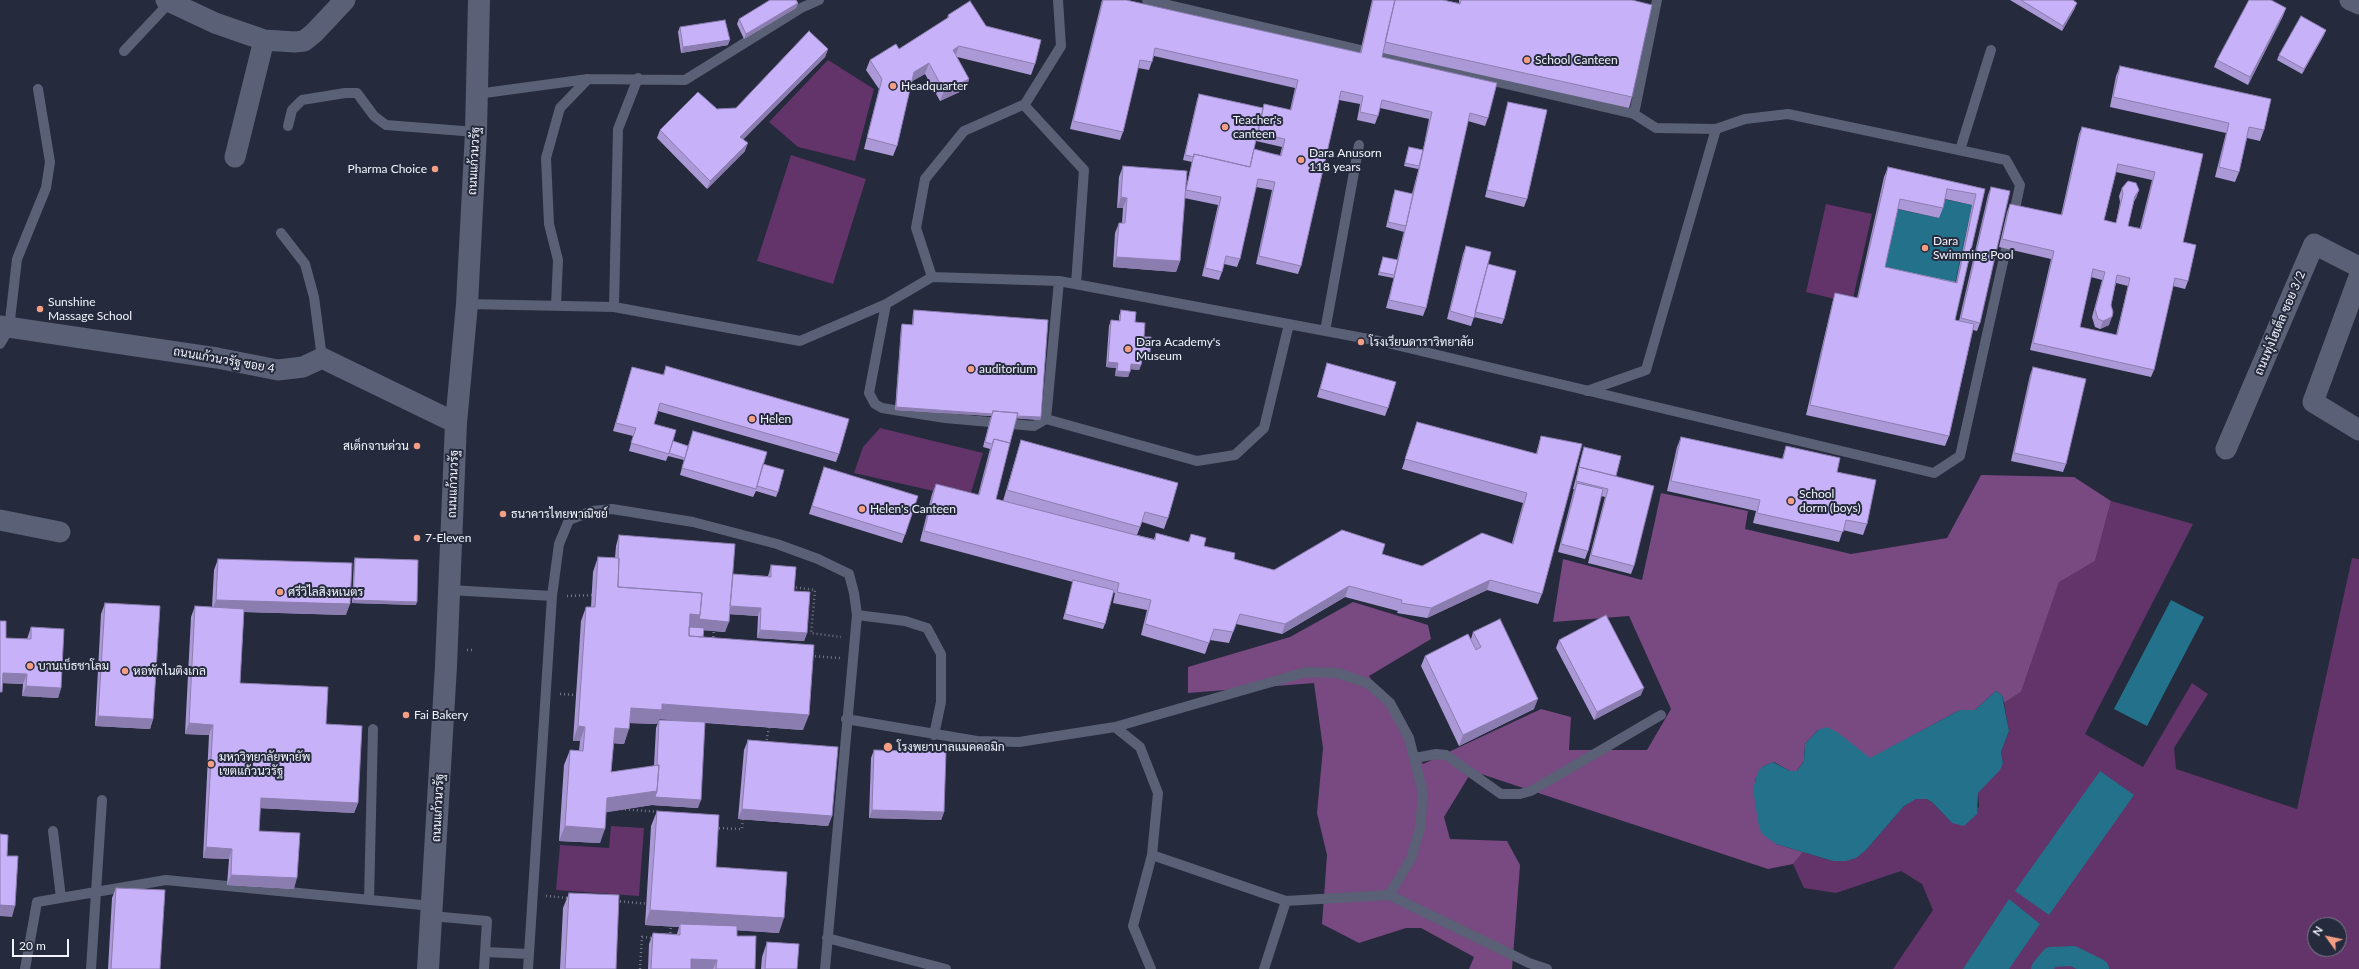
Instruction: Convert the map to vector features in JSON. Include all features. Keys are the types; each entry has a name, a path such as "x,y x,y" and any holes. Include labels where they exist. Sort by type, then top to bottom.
{"street":[{"path":"168,1 215,23 264,40 295,42 304,41 324,25 345,0"},
{"name":"ถนนแก้วนวรัฐ","path":"428,969 450,590 456,423 467,304 476,132 479,0"},
{"path":"2350,0 2359,4"},
{"path":"234,157 264,40"},
{"name":"ถนนทุ่งโฮเต็ล ซอย 3/2","path":"2226,449 2314,244 2359,267"},
{"path":"2359,277 2313,402 2359,430"},
{"name":"ถนนแก้วนวรัฐ ซอย 4","path":"3,333 157,348 278,370 303,367 322,358"},
{"path":"322,358 456,423"},
{"path":"0,520 60,532"}],"lane":[{"path":"477,94 588,79 638,78 685,80 802,8 818,0"},
{"path":"932,277 916,228 925,179 964,131 1024,104 1061,46 1058,0"},
{"path":"467,304 614,307 800,341 886,304 932,277 1059,281 1380,341 1934,473 1960,456 2020,185 2006,160 1788,114 1745,119 1716,129 1656,128 1634,114 1147,0"},
{"path":"1634,114 1657,0"},
{"path":"124,51 168,1"},
{"path":"1960,150 1992,50"},
{"path":"614,307 618,129 638,78"},
{"path":"556,305 558,260 549,224 546,158 560,108 588,79"},
{"path":"3,333 16,259 46,188 50,162 38,89"},
{"path":"288,126 292,110 302,100 345,93 358,94 374,116 386,125 476,132"},
{"path":"1024,104 1084,170 1076,284"},
{"path":"1587,391 1646,370 1716,129"},
{"path":"1325,331 1359,145"},
{"path":"281,233 305,264 314,297 322,358"},
{"path":"1046,420 1059,281"},
{"path":"886,304 869,393 876,404 882,408 945,418 1034,426 1046,420 1197,461 1235,455 1264,428 1289,324"},
{"path":"528,969 552,596 559,544 569,520 592,510 612,509 693,522 777,544 818,558 849,574 854,593 856,615 825,969"},
{"path":"450,590 552,596"},
{"path":"856,615 905,621 927,628 941,654 941,702 934,735"},
{"path":"846,719 976,741 1019,742 1115,727 1306,672 1338,673 1369,684 1390,703 1409,738 1415,758 1423,793 1420,828 1411,859 1389,895"},
{"path":"1415,758 1436,754 1446,755 1501,794 1520,794 1532,790 1661,715"},
{"path":"1115,727 1140,747 1158,793 1152,854 1132,926 1152,969"},
{"path":"369,900 373,730"},
{"path":"91,969 102,800"},
{"path":"53,831 61,898"},
{"path":"1152,854 1286,901 1389,895 1529,963 1547,969"},
{"path":"25,969 37,902 166,880 369,900 487,921 484,969"},
{"path":"1264,969 1286,901"},
{"path":"828,938 946,969"},
{"path":"485,952 528,954"}],"path":[{"path":"792,587 815,590 811,633 854,638"},
{"path":"799,594 800,588"},
{"path":"552,596 597,595"},
{"path":"712,648 714,624"},
{"path":"808,655 852,659"},
{"path":"546,693 583,695"},
{"path":"762,747 767,742 769,727"},
{"path":"617,809 662,812"},
{"path":"713,828 742,829 743,813"},
{"path":"532,895 571,898"},
{"path":"610,901 656,904"},
{"path":"663,938 670,938 671,919"},
{"path":"640,969 642,938 656,938"}],"shaded area":[{"path":"828,60 874,89 855,161 798,147 769,122"},
{"path":"791,155 866,179 833,284 757,261"},
{"path":"1826,204 1872,214 1852,303 1806,292"},
{"path":"880,428 983,453 969,499 854,473 863,447"},
{"path":"1981,475 2074,477 2111,501 2095,561 2059,582 2021,692 2004,703 2002,695 1996,691 1975,710 1960,710 1870,759 1818,730 1805,744 1804,761 1797,771 1790,771 1774,762 1762,767 1755,781 1776,844 1803,852 1793,864 1768,869 1472,771 1444,817 1450,839 1507,841 1520,865 1512,969 1469,969 1474,957 1421,928 1406,928 1359,943 1322,924 1327,855 1317,813 1323,748 1314,683 1188,693 1188,667 1290,637 1353,602 1428,625 1431,639 1369,676 1423,764 1541,709 1571,717 1569,750 1647,750 1671,709 1629,616 1553,622 1563,559 1642,580 1661,493 1748,511 1745,529 1851,554 1947,538"},
{"path":"2111,501 2193,524 2085,734 2143,767 2192,683 2208,694 2174,748 2176,769 2297,809 2352,558 2359,559 2359,969 1893,969 1933,910 1922,884 1901,871 1836,893 1804,888 1793,864 1803,852 1833,861 1866,850 1904,806 1916,799 1927,799 1933,803 1952,823 1979,807 1978,793 2003,763 2001,752 2009,731 2004,703 2021,692 2059,581 2095,561"},
{"path":"611,826 644,828 639,896 556,890 560,845 609,848"}],"water":[{"name":"Dara Swimming Pool","path":"1943,199 1972,205 1953,293 1882,278 1896,209 1939,218"},
{"path":"2171,600 2204,617 2147,726 2114,709"},
{"path":"1996,691 2002,695 2009,731 2001,752 2003,763 2000,770 1978,793 1977,814 1964,826 1952,823 1933,803 1927,799 1916,799 1904,806 1866,850 1856,858 1846,861 1833,861 1776,844 1762,834 1759,827 1753,789 1758,772 1762,767 1773,762 1790,771 1797,771 1804,761 1805,744 1818,730 1827,727 1837,732 1870,758 1960,710 1975,710"},
{"path":"2100,771 2134,795 2049,915 2015,891"},
{"path":"2009,899 2040,924 2009,969 1963,969"}],"building":[{"path":"770,0 796,0 798,3 746,34 739,19"},
{"name":"Dara Anusorn 118 years","path":"1103,0 1126,0 1361,53 1373,0 1395,0 1382,57 1497,83 1488,118 1470,113 1426,308 1389,300 1432,112 1382,100 1378,116 1360,112 1363,96 1341,91 1301,266 1259,256 1275,182 1258,179 1240,259 1226,256 1222,272 1205,268 1221,197 1186,190 1194,154 1250,167 1254,149 1281,156 1285,139 1258,133 1264,104 1291,110 1298,80 1155,48 1152,62 1140,60 1123,132 1073,121"},
{"name":"School Canteen","path":"1395,0 1443,0 1460,4 1461,0 1632,0 1652,5 1632,97 1385,42"},
{"path":"2021,0 2073,0 2077,3 2063,26"},
{"path":"2249,0 2271,0 2286,8 2250,77 2217,60"},
{"name":"Headquarter","path":"970,1 986,26 1041,40 1035,64 959,46 953,50 969,79 944,91 929,63 914,72 897,146 867,138 882,79 870,60 896,44 899,49 949,17 948,15"},
{"path":"2301,16 2326,30 2304,69 2279,55"},
{"path":"725,20 730,40 683,47 680,27"},
{"path":"809,31 828,49 740,137 748,143 710,181 660,130 698,92 717,109 736,108"},
{"path":"2120,66 2271,99 2264,130 2249,127 2239,172 2219,167 2229,123 2113,97"},
{"name":"Teacher's canteen","path":"1199,94 1263,108 1250,167 1194,154 1194,157 1185,155"},
{"path":"1508,102 1547,110 1527,199 1487,190"},
{"path":"2082,127 2203,154 2183,242 2196,245 2188,281 2175,278 2154,370 2033,343 2054,251 2002,239 2010,204 2062,215","holes":["2118,164 2155,172 2141,229 2128,226 2135,196 2139,190 2136,183 2128,181 2122,188 2123,194 2116,223 2104,220","2093,269 2105,272 2095,309 2098,319 2103,321 2112,317 2113,312 2111,305 2117,275 2130,278 2117,335 2080,327"]},
{"path":"1409,147 1423,150 1419,166 1405,163"},
{"path":"1123,166 1187,171 1180,261 1116,257 1119,223 1125,223 1127,198 1121,197"},
{"path":"1888,167 1985,189 1955,320 1974,324 1949,436 1810,405 1835,293 1858,298","holes":["1947,189 1976,194 1957,283 1885,267 1900,199 1943,208"]},
{"path":"1991,187 2010,191 1980,323 1961,318"},
{"path":"1395,190 1413,194 1406,226 1388,222"},
{"path":"1466,246 1491,252 1474,318 1450,311"},
{"path":"1383,257 1398,260 1394,275 1379,272"},
{"path":"1488,264 1516,271 1504,319 1475,312"},
{"name":"auditorium","path":"914,310 1048,320 1041,417 1017,416 1018,413 993,411 992,414 896,407 902,324 913,325"},
{"name":"Dara Academy's Museum","path":"1121,310 1136,312 1135,322 1145,323 1144,337 1151,337 1150,352 1143,351 1141,365 1131,364 1130,372 1117,371 1118,363 1108,362 1111,320 1120,321"},
{"path":"1327,363 1396,382 1388,408 1320,389"},
{"path":"666,366 849,419 839,454 660,403 654,424 676,430 669,454 631,443 636,428 616,423 632,367 664,375"},
{"path":"2033,367 2086,379 2066,464 2014,453"},
{"path":"993,411 1018,413 1010,443 994,439 992,444 985,442"},
{"path":"1417,422 1537,454 1541,436 1582,444 1542,594 1490,580 1431,608 1401,603 1402,600 1349,586 1285,624 1240,614 1233,632 1214,629 1209,643 1145,624 1151,600 1117,592 1119,583 924,531 936,484 979,495 994,439 1010,443 996,499 1155,540 1156,533 1189,542 1191,534 1206,538 1204,546 1235,553 1234,559 1274,570 1342,530 1385,544 1382,554 1422,566 1482,533 1513,544 1527,493 1405,459"},
{"path":"693,431 767,452 756,489 682,468"},
{"name":"School dorm (boys)","path":"1681,437 1783,459 1786,446 1840,458 1837,472 1876,480 1867,524 1846,520 1843,532 1757,513 1760,500 1671,481"},
{"path":"1021,440 1178,483 1168,518 1145,512 1140,527 1007,490"},
{"path":"673,441 688,446 685,458 669,453"},
{"path":"1584,447 1621,456 1616,476 1579,467 1578,470"},
{"path":"763,464 784,470 778,492 757,486"},
{"name":"Helen's Canteen","path":"824,467 918,496 905,535 812,506"},
{"path":"1579,467 1654,486 1634,566 1591,555 1608,489 1576,481"},
{"path":"1577,483 1603,489 1588,551 1561,544"},
{"path":"619,535 735,544 729,622 699,619 702,593 618,587"},
{"path":"598,557 619,558 618,587 702,593 700,615 690,614 689,636 814,645 809,715 662,704 662,710 631,708 629,729 615,728 611,772 659,765 657,791 607,798 605,829 565,826 570,750 583,751 585,727 578,726 586,607 595,607"},
{"path":"355,558 418,560 417,602 353,600"},
{"name":"ศรีวิไลสิงหเนตร","path":"218,559 352,563 350,604 216,600"},
{"path":"771,565 796,567 794,591 810,592 807,633 760,630 761,608 730,606 733,574 771,577"},
{"path":"1073,580 1114,590 1105,624 1065,614"},
{"name":"หอพักไนติงเกล","path":"105,603 160,606 153,719 98,716"},
{"path":"195,606 244,609 240,683 328,687 326,724 362,726 358,803 261,798 259,831 300,833 297,878 231,875 232,849 206,847 213,725 189,723"},
{"path":"1606,615 1644,688 1597,712 1559,640"},
{"path":"1500,619 1538,699 1463,735 1425,656 1468,634 1476,650 1481,647 1473,632"},
{"name":"บานเบ็ธชาโลม","path":"0,621 6,621 6,638 31,639 31,627 64,629 61,688 26,686 27,674 3,673 2,692 0,692"},
{"path":"689,627 704,628 703,637 689,636"},
{"path":"659,720 705,722 701,800 655,797 657,791 659,765 657,765"},
{"path":"748,740 838,747 832,816 742,809"},
{"path":"874,750 946,752 944,812 872,810"},
{"path":"657,811 719,815 716,867 787,872 784,918 650,910"},
{"path":"0,834 8,835 7,856 18,856 15,906 0,905"},
{"path":"116,888 165,890 160,969 111,969"},
{"path":"569,893 619,895 616,969 565,969"},
{"path":"680,924 737,926 737,936 756,936 755,969 716,969 717,960 691,959 691,969 651,969 653,933 680,935"},
{"path":"767,942 799,944 797,969 765,969"}],"waterway":[{"path":"2041,969 2051,957 2073,956 2099,969"}],"place":[{"name":"School Canteen","path":"1527,60"},
{"name":"Headquarter","path":"893,86"},
{"name":"Teacher's canteen","path":"1225,127"},
{"name":"Dara Anusorn 118 years","path":"1301,160"},
{"name":"Pharma Choice","path":"435,169"},
{"name":"Dara Swimming Pool","path":"1925,248"},
{"name":"Sunshine Massage School","path":"40,309"},
{"name":"โรงเรียนดาราวิทยาลัย","path":"1361,342"},
{"name":"Dara Academy's Museum","path":"1128,349"},
{"name":"auditorium","path":"971,369"},
{"name":"Helen","path":"752,419"},
{"name":"สเต็กจานด่วน","path":"417,446"},
{"name":"School dorm (boys)","path":"1791,501"},
{"name":"Helen's Canteen","path":"862,509"},
{"name":"ธนาคารไทยพาณิชย์","path":"503,514"},
{"name":"7-Eleven","path":"417,538"},
{"name":"ศรีวิไลสิงหเนตร","path":"280,592"},
{"name":"บานเบ็ธชาโลม","path":"30,666"},
{"name":"หอพักไนติงเกล","path":"125,671"},
{"name":"Fai Bakery","path":"406,715"},
{"name":"โรงพยาบาลแมคคอมิก","path":"888,747"},
{"name":"มหาวิทยาลัยพายัพ เขตแก้วนวรัฐ","path":"211,764"}]}
